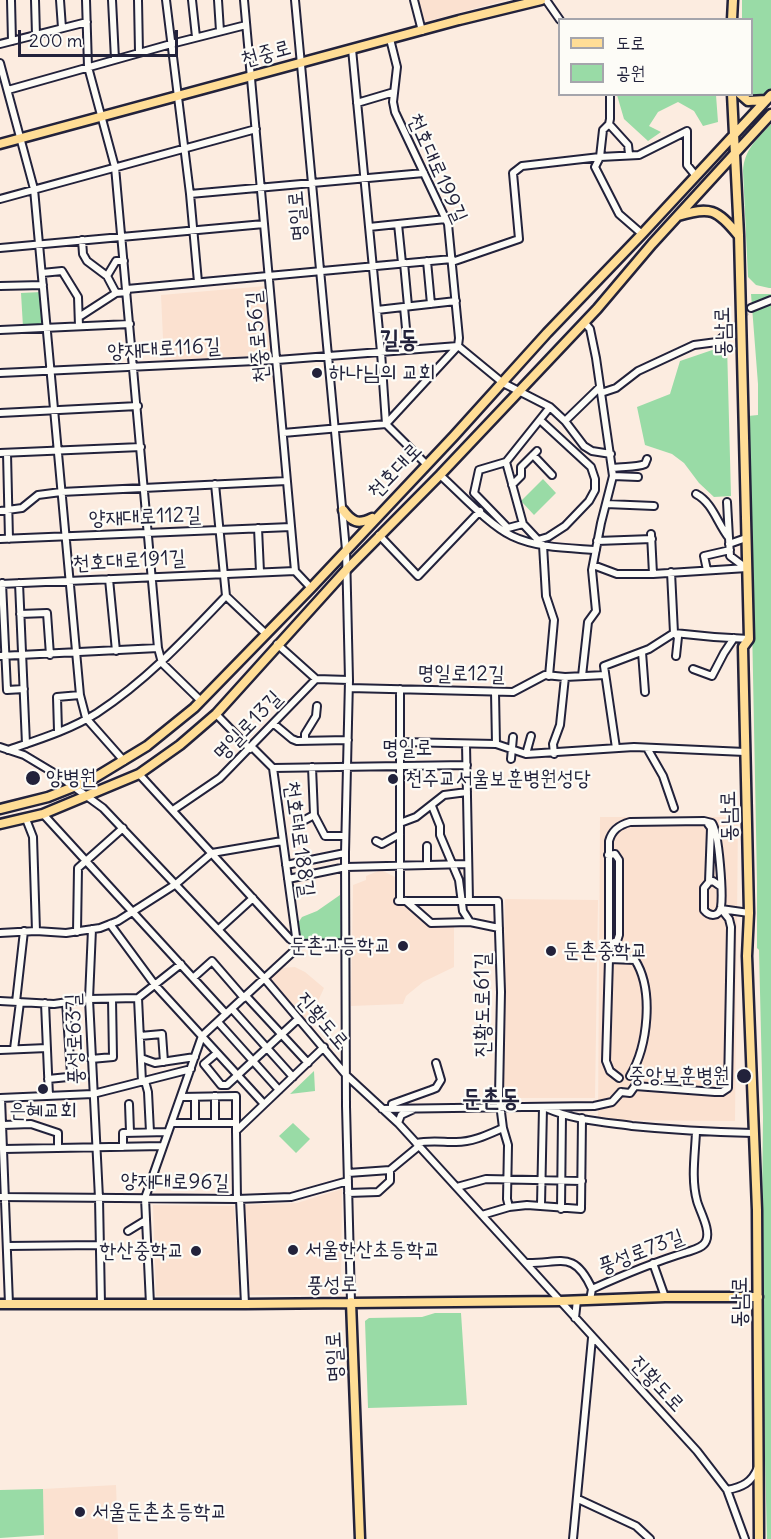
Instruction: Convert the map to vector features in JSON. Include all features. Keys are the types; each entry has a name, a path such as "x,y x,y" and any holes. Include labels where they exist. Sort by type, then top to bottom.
{"main road":[{"name":"천중로","path":"0,144 541,0"},
{"path":"732,18 733,0"},
{"name":"동남로","path":"732,96 739,236 749,639 743,647 749,913 747,956 758,1297 759,1539"},
{"path":"742,96 748,101 769,98"},
{"name":"천호대로","path":"0,809 23,805 74,787 124,761 173,726 201,701 427,465 547,333 769,98"},
{"name":"천호대로","path":"0,824 43,814 139,774 180,745 216,714 347,569 440,475 584,322 771,114"},
{"path":"678,216 698,210 709,211 726,219 739,236"},
{"path":"343,510 352,521 356,522 365,522 378,516"},
{"name":"풍성로","path":"4,1304 245,1304 758,1297"},
{"name":"명일로","path":"351,1302 360,1539"}],"street":[{"path":"10,0 12,41"},
{"path":"35,0 36,35"},
{"path":"60,0 62,28"},
{"path":"86,0 88,67 115,167 158,648 162,663 201,701"},
{"path":"112,0 115,59"},
{"path":"138,0 139,52"},
{"path":"166,0 190,194 198,282"},
{"path":"192,0 196,37"},
{"path":"218,0 220,31"},
{"name":"천중로56길","path":"244,0 295,571"},
{"name":"명일로","path":"295,0 347,569 349,688 345,853 351,1302"},
{"path":"414,0 422,31"},
{"path":"546,0 559,18"},
{"path":"0,44 87,22"},
{"path":"8,90 139,52 246,25"},
{"name":"천호대로199길","path":"390,39 397,67 394,92 395,112 448,224 458,346"},
{"path":"352,49 386,424 427,465"},
{"path":"0,63 34,189 80,695 86,718 124,761"},
{"path":"357,103 394,92"},
{"path":"610,96 609,124 603,130 600,157 595,166 619,214 642,234"},
{"path":"609,124 628,145 629,154"},
{"path":"0,199 256,129"},
{"path":"79,317 116,293 127,291 321,270 452,261 519,239 513,173 522,166 639,154 687,131 687,165 696,176"},
{"path":"190,194 424,173"},
{"path":"369,227 446,219"},
{"path":"0,248 264,224"},
{"path":"398,224 403,263 408,350"},
{"path":"82,240 87,261 106,276 116,293"},
{"path":"106,276 116,261 124,261"},
{"path":"427,261 431,304"},
{"path":"42,273 62,271 78,297 79,326"},
{"path":"0,286 43,285"},
{"path":"751,308 771,300"},
{"path":"377,309 456,301"},
{"path":"582,676 588,621 596,611 593,565 614,476 590,329 584,322"},
{"path":"0,330 130,324"},
{"path":"565,421 601,390 616,388 638,370 694,345 717,342 724,336"},
{"path":"283,433 386,424 458,346 503,383 550,407 565,421 584,446 592,451 611,454"},
{"name":"양재대로116길","path":"0,373 277,360 458,346"},
{"path":"0,413 138,406"},
{"path":"523,524 508,528 474,493 479,470 506,462 550,407"},
{"path":"506,462 523,524 538,540 548,537 565,526 589,501 595,490 595,479 591,467 540,420"},
{"path":"9,539 3,453 141,447"},
{"path":"512,485 521,476 521,467 535,453 552,475"},
{"path":"613,468 626,465 639,466 645,464 647,459"},
{"path":"440,475 497,527 512,536 543,545 596,550"},
{"path":"614,476 638,477"},
{"path":"0,511 8,508 22,508 38,495 62,492 287,481"},
{"path":"215,484 226,596 266,634"},
{"path":"696,494 705,498 710,505 730,544"},
{"path":"726,502 730,556 747,568"},
{"path":"606,504 654,506"},
{"name":"천호대로","path":"379,535 418,576 480,511"},
{"name":"양재대로112길","path":"0,539 291,527"},
{"path":"258,528 260,572"},
{"path":"597,541 651,537 653,574"},
{"path":"707,570 704,556 746,538"},
{"path":"543,545 546,596 554,620 549,676"},
{"path":"593,565 616,574 747,568"},
{"path":"295,571 311,588"},
{"name":"천호대로191길","path":"1,584 295,571"},
{"path":"671,572 674,633 678,637 676,656"},
{"path":"109,579 116,651"},
{"path":"19,583 26,744"},
{"path":"1,584 3,656 7,690 24,689"},
{"path":"8,750 58,731 96,713 162,663 226,596"},
{"path":"20,614 47,613 50,655"},
{"path":"616,748 604,666 642,652 674,633 749,639"},
{"path":"693,669 712,676 734,638"},
{"path":"277,644 316,679 349,680"},
{"path":"3,656 158,648"},
{"path":"642,652 645,692"},
{"name":"명일로12길","path":"349,688 513,692 545,675 565,677 605,675"},
{"path":"554,754 553,744 560,725 565,677"},
{"name":"명일로13길","path":"173,810 220,778 316,679"},
{"path":"400,689 399,866 401,901"},
{"path":"495,692 496,744"},
{"path":"58,731 57,697 80,695"},
{"path":"305,740 304,734 316,716 317,705"},
{"name":"천호대로188길","path":"216,714 273,768 297,944"},
{"path":"274,723 292,739 348,740"},
{"path":"526,754 531,736"},
{"path":"511,759 513,737"},
{"path":"400,742 496,744 526,754 554,754 616,748 745,752"},
{"path":"466,744 468,864 463,911 470,922"},
{"name":"진황도로","path":"0,747 24,755 103,808 219,929 347,1076 398,1123 697,1451 727,1490 745,1539"},
{"path":"647,748 663,776 674,808"},
{"name":"명일로","path":"273,768 467,765"},
{"path":"312,767 314,815 325,836 345,836"},
{"path":"139,774 290,939 297,944 346,943"},
{"path":"400,823 416,817 444,795 467,792"},
{"path":"432,806 465,901"},
{"path":"43,814 193,978 267,1048 293,1077"},
{"name":"천호대로188길","path":"301,822 314,815"},
{"path":"26,819 33,837 36,931"},
{"path":"704,821 711,828 708,882 704,888 704,910 710,915 715,915 721,909"},
{"path":"619,1078 610,1071 606,1061 609,959 608,855 611,835 621,824 630,822 704,821 712,823 716,831 721,909 729,919 731,927 728,1088 722,1092 715,1092 635,1086"},
{"path":"77,932 78,868 123,828"},
{"path":"381,845 400,834"},
{"path":"0,933 77,932 110,924 176,884 212,853 282,841"},
{"path":"427,846 427,864"},
{"path":"286,865 345,853"},
{"path":"608,855 615,854 619,860 619,935 617,941 608,942"},
{"path":"288,879 346,867 468,864"},
{"path":"708,882 716,882 720,886"},
{"path":"219,929 253,898"},
{"path":"401,901 465,901"},
{"path":"401,901 431,923 470,922 499,928"},
{"name":"진황도로61길","path":"465,901 498,901 501,992 500,1096 502,1128 508,1145 507,1199 509,1207"},
{"path":"721,909 749,913"},
{"path":"110,924 155,986 264,1104"},
{"name":"풍성로63길","path":"92,929 89,999 99,1198 101,1304"},
{"path":"14,1049 24,931"},
{"path":"150,1304 145,1198 202,1036 296,949 297,944"},
{"path":"609,959 635,960 644,983 646,1006 644,1036 636,1065 630,1076"},
{"path":"193,978 212,961 308,1063"},
{"path":"0,1001 45,1003 138,998 181,964"},
{"path":"138,998 143,1081 148,1092 150,1132"},
{"path":"91,1059 113,1057 112,999"},
{"path":"48,1079 68,1077 71,1074 66,1002"},
{"path":"45,1003 49,1096"},
{"path":"217,1053 204,1064 221,1085 227,1085 298,1019"},
{"path":"218,1022 279,1090"},
{"path":"140,1036 162,1034 164,1062"},
{"path":"236,1131 324,1047"},
{"path":"0,1050 47,1048"},
{"path":"141,1058 155,1063 195,1058"},
{"path":"392,1107 392,1104 436,1088 441,1080 436,1063"},
{"path":"4,1304 8,1246 3,1197 4,1149 1,1098 93,1094 191,1070"},
{"path":"624,1075 630,1076 635,1086 630,1093 621,1092 617,1084 619,1078 624,1075"},
{"path":"227,1085 228,1096"},
{"path":"382,1109 392,1107 594,1106 612,1102 621,1092"},
{"path":"181,1097 236,1095 238,1199 245,1304"},
{"path":"215,1096 215,1123"},
{"path":"195,1097 195,1123"},
{"path":"129,1104 130,1132"},
{"path":"594,1106 594,1122"},
{"path":"398,1123 401,1115 417,1107"},
{"path":"543,1107 562,1115 594,1122 696,1132 753,1133"},
{"path":"541,1205 543,1107"},
{"path":"561,1209 562,1115"},
{"path":"482,1215 509,1207 541,1205 561,1209 581,1209 582,1118"},
{"path":"172,1123 236,1122"},
{"path":"3,1125 31,1124 58,1133 58,1149"},
{"path":"348,1193 378,1192 390,1181 391,1172 417,1144 475,1140 502,1128"},
{"path":"123,1148 123,1132 168,1132"},
{"name":"풍성로73길","path":"591,1299 592,1288 653,1263 697,1249 706,1241 707,1232 697,1200 694,1178 696,1132"},
{"path":"4,1149 163,1146"},
{"path":"348,1173 391,1172"},
{"path":"391,1172 398,1183"},
{"path":"457,1187 486,1179 582,1181"},
{"name":"양재대로96길","path":"3,1197 238,1199 291,1197 348,1181"},
{"path":"128,1231 146,1220"},
{"path":"8,1246 100,1245"},
{"path":"526,1263 566,1260 573,1262 592,1288"},
{"path":"653,1263 665,1297"},
{"path":"575,1318 577,1300"},
{"path":"573,1539 592,1338"},
{"path":"727,1490 751,1481 758,1465"},
{"path":"578,1499 636,1526 650,1539"}],"shaded area":[{"path":"417,0 506,0 422,23"},
{"path":"266,286 272,355 164,360 161,295"},
{"name":"중앙보훈병원","path":"600,817 738,817 735,1121 598,1120"},
{"name":"둔촌고등학교","path":"381,870 397,878 398,902 404,902 431,924 454,924 454,967 423,982 406,996 403,1004 351,1006 353,885"},
{"path":"505,899 598,900 595,1098 501,1098"},
{"path":"295,967 305,972 324,988 308,1023 270,977 281,968"},
{"name":"서울한산초등학교","path":"342,1189 341,1295 248,1295 243,1205 297,1203"},
{"name":"한산중학교","path":"153,1205 234,1206 240,1295 156,1296"},
{"name":"서울둔촌초등학교","path":"116,1485 118,1539 44,1539 43,1489"}],"green space":[{"path":"742,0 771,0 771,89 757,99 746,96 753,96 753,18 742,18"},
{"path":"617,96 716,96 718,122 703,126 694,111 678,102 658,112 649,126 661,132 648,141 624,119"},
{"path":"771,124 771,288 769,288 756,285 748,277 743,171 749,151"},
{"path":"41,292 45,326 23,327 21,293"},
{"path":"751,294 771,294 771,1539 767,1539 761,1298 763,1117 759,950 757,948 748,416 758,415 758,384"},
{"path":"727,345 731,496 714,497 699,483 684,463 672,454 645,445 637,407 670,394 680,361"},
{"path":"543,479 556,493 534,515 521,501"},
{"path":"340,895 341,940 299,941 296,926 302,917 317,911"},
{"path":"314,1071 315,1091 290,1094"},
{"path":"293,1123 310,1139 296,1153 279,1136"},
{"path":"435,1313 461,1313 467,1405 368,1408 365,1321 369,1318 422,1317"},
{"path":"43,1489 44,1535 0,1538 0,1490"}],"tunnel":[{"path":"724,336 751,308"}],"place":[{"name":"하나님의 교회","path":"317,373"},
{"name":"양병원","path":"33,778"},
{"name":"천주교서울보훈병원성당","path":"393,779"},
{"name":"둔촌고등학교","path":"403,946"},
{"name":"둔촌중학교","path":"551,951"},
{"name":"중앙보훈병원","path":"744,1076"},
{"name":"은혜교회","path":"43,1089"},
{"name":"서울한산초등학교","path":"293,1250"},
{"name":"한산중학교","path":"196,1251"},
{"name":"서울둔촌초등학교","path":"80,1512"}],"district":[{"name":"길동","path":"399,340"},
{"name":"둔촌동","path":"491,1099"}]}
